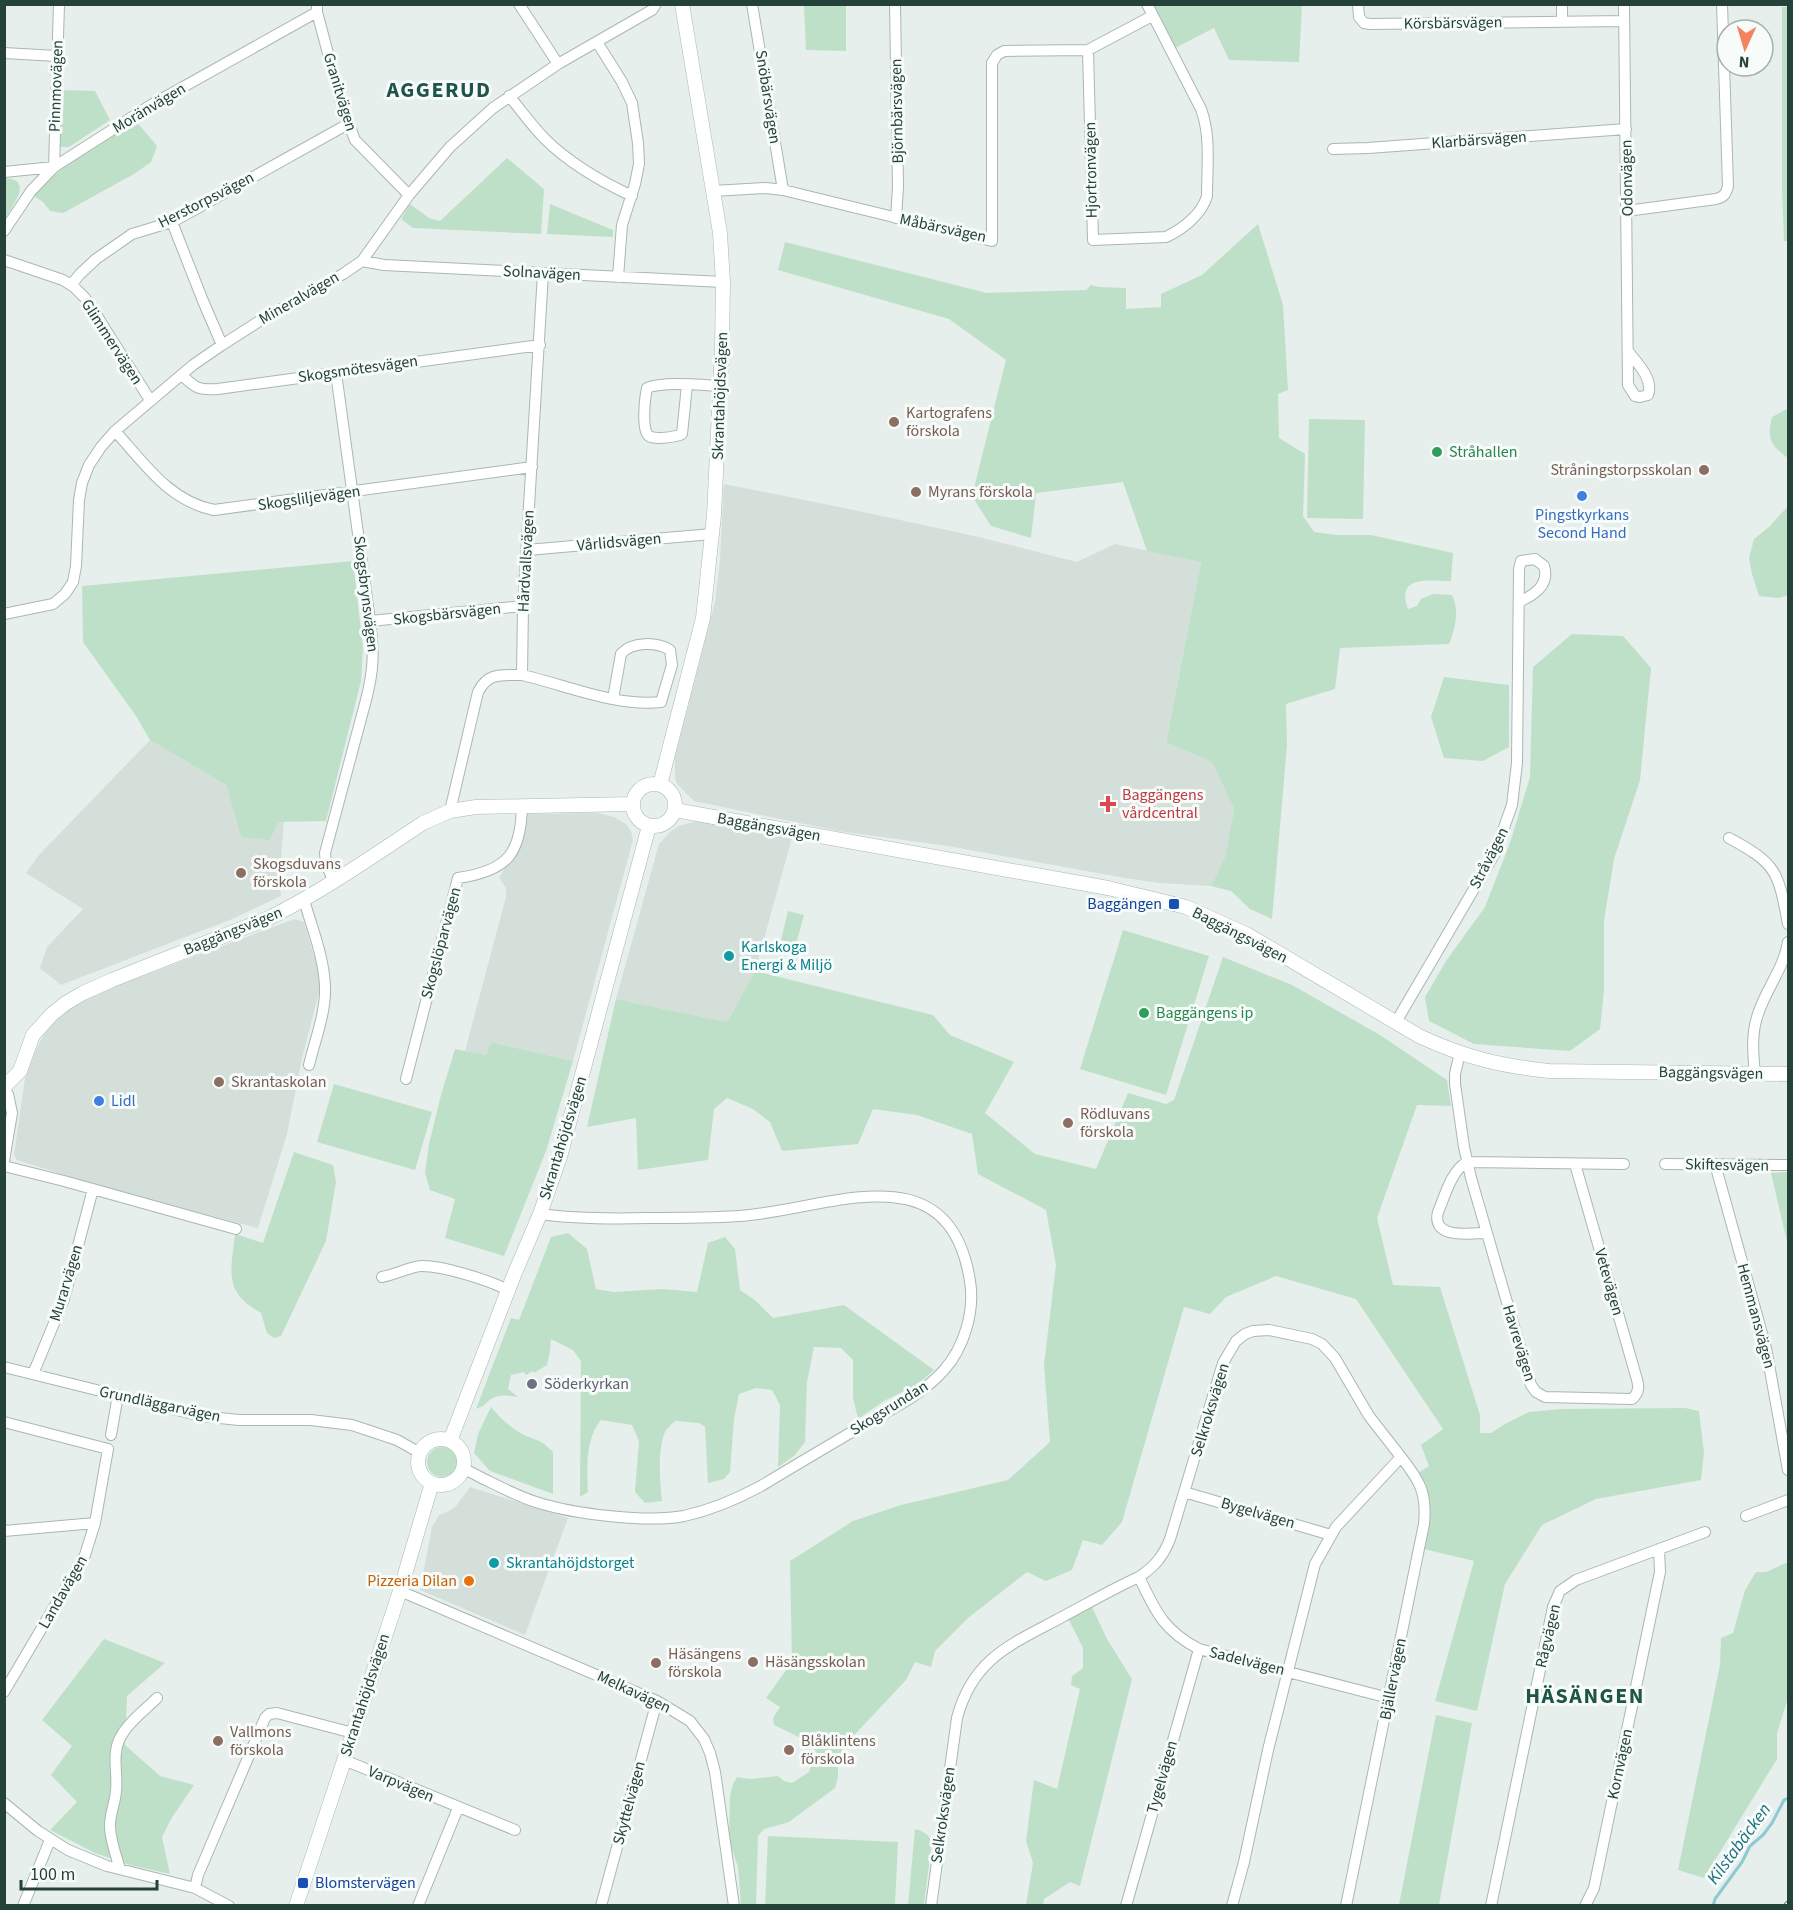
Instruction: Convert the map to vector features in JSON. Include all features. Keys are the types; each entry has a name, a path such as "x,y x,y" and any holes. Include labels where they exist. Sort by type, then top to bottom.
{"street":[{"name":"Pinnmovägen","path":"54,167 59,4"},
{"path":"519,4 558,64"},
{"name":"Mineralvägen","path":"4,614 53,604 65,594 73,582 82,483 89,465 115,431 193,365 222,345 362,261 409,195 468,129 509,96 558,64 652,10 656,4"},
{"name":"Skrantahöjdsvägen","path":"660,785 703,618 712,534 723,282 720,233 682,4"},
{"name":"Snöbärsvägen","path":"752,4 783,190"},
{"name":"Björnbärsvägen","path":"895,4 898,187 896,218"},
{"name":"Hjortronvägen","path":"1088,50 1093,240 1166,237 1198,214 1204,205 1207,196 1208,137 1201,109 1147,4"},
{"name":"Körsbärsvägen","path":"1358,4 1359,17 1364,23 1370,24 1624,21"},
{"path":"1562,4 1562,21"},
{"name":"Odonvägen","path":"1624,4 1628,351"},
{"path":"1627,211 1716,200 1726,194 1728,186 1722,4"},
{"name":"Granitvägen","path":"317,8 348,124 355,140 409,195"},
{"name":"Moränvägen","path":"4,231 31,191 54,167 151,105 317,8"},
{"path":"1088,50 1152,16"},
{"path":"597,42 632,103 638,143 639,164 632,196 622,225 618,277"},
{"name":"Måbärsvägen","path":"713,191 766,188 783,190 992,241 992,63 996,56 1004,51 1088,50"},
{"path":"4,52 57,56"},
{"path":"509,96 545,138 568,158 589,174 632,196"},
{"name":"Herstorpsvägen","path":"71,285 96,259 132,234 172,222 348,124"},
{"name":"Klarbärsvägen","path":"1333,148 1368,148 1626,129"},
{"path":"4,171 54,167"},
{"path":"172,222 202,302 222,345"},
{"name":"Glimmervägen","path":"4,260 63,280 85,298 150,400"},
{"name":"Solnavägen","path":"362,261 384,265 723,282"},
{"name":"Hårdvallsvägen","path":"522,675 523,606 543,273"},
{"name":"Skogsmötesvägen","path":"182,375 193,386 202,390 540,345"},
{"name":"Skogsbrynsvägen","path":"334,882 326,864 325,853 374,660 336,373"},
{"path":"687,385 682,434 675,437 647,435 644,428 647,388 654,385 687,385 720,386"},
{"name":"Skogsliljevägen","path":"115,431 175,494 200,507 214,510 532,467"},
{"name":"Vårlidsvägen","path":"527,550 712,534"},
{"name":"Stråvägen","path":"1396,1022 1495,853 1512,806 1517,763 1520,602"},
{"name":"Skogsbärsvägen","path":"370,621 523,606"},
{"path":"450,811 478,692 483,682 492,677 522,675 613,699 647,704 661,702 672,665 670,650 662,646 639,645 626,648 621,654 613,699"},
{"path":"653,784 660,785 667,788 674,796 675,810 666,823 649,826 638,818 633,804 636,795 643,787 653,784"},
{"name":"Baggängsvägen","path":"4,1087 20,1071 33,1035 52,1014 66,1003 112,980 269,918 334,882 423,823 450,811 495,806 633,804"},
{"name":"Skogslöparvägen","path":"406,1079 458,878 495,868 513,852 519,838 522,806"},
{"name":"Baggängsvägen","path":"675,810 1108,888 1186,907 1248,935 1419,1036 1494,1064 1549,1071 1788,1074"},
{"name":"Skrantahöjdsvägen","path":"450,1441 540,1214 570,1121 649,826"},
{"path":"1729,838 1761,856 1775,872 1782,891 1788,924"},
{"path":"304,900 320,955 325,989 324,1005 309,1065"},
{"path":"1755,1074 1752,1040 1757,1015 1782,965 1788,942"},
{"name":"Havrevägen","path":"1460,1053 1455,1084 1467,1162 1531,1385 1536,1392 1545,1397 1632,1399"},
{"path":"4,1092 8,1094 12,1113 4,1161"},
{"path":"1487,1233 1452,1233 1443,1231 1438,1225 1438,1212 1455,1174 1467,1162 1624,1164"},
{"name":"Vetevägen","path":"1575,1164 1639,1387 1637,1395 1632,1399"},
{"name":"Skiftesvägen","path":"1665,1164 1788,1165"},
{"name":"Hemmansvägen","path":"1715,1164 1766,1348 1788,1470"},
{"path":"4,1166 236,1229"},
{"name":"Murarvägen","path":"33,1374 64,1299 93,1190"},
{"name":"Skogsrundan","path":"463,1469 539,1503 566,1509 619,1516 665,1518 703,1510 738,1498 761,1486 927,1386 955,1356 969,1316 971,1290 968,1268 957,1237 937,1214 907,1199 859,1197 741,1216 596,1219 540,1214"},
{"path":"382,1276 421,1266 457,1273 508,1290"},
{"name":"Selkroksvägen","path":"931,1905 957,1718 966,1690 985,1665 1016,1641 1139,1577 1156,1564 1165,1552 1223,1363 1236,1341 1253,1331 1269,1330 1311,1339 1329,1350 1369,1416 1401,1457"},
{"name":"Grundläggarvägen","path":"4,1367 176,1411 222,1418 311,1420 352,1425 398,1440 420,1453"},
{"path":"111,1435 118,1395"},
{"name":"Landavägen","path":"4,1422 108,1449 95,1523 85,1555 4,1692"},
{"path":"444,1439 450,1441 455,1443 462,1452 463,1469 459,1477 451,1483 441,1485 432,1483 424,1477 419,1468 420,1453 433,1441 444,1439"},
{"path":"1232,1905 1311,1576 1321,1551 1336,1527 1401,1457"},
{"name":"Bjällervägen","path":"1346,1905 1426,1511 1425,1496 1420,1484 1401,1457"},
{"name":"Skrantahöjdsvägen","path":"296,1905 400,1591 432,1483"},
{"name":"Bygelvägen","path":"1184,1492 1331,1535"},
{"path":"1746,1516 1788,1500"},
{"path":"4,1531 95,1523"},
{"name":"Rågvägen","path":"1491,1905 1556,1599 1560,1591 1576,1580 1705,1532"},
{"name":"Kornvägen","path":"1585,1905 1594,1888 1660,1572 1659,1549"},
{"name":"Sadelvägen","path":"1139,1577 1166,1625 1174,1634 1199,1649 1389,1698"},
{"name":"Melkavägen","path":"400,1591 657,1701 690,1720 704,1739 715,1772 734,1905"},
{"name":"Tygelvägen","path":"1126,1905 1199,1649"},
{"path":"120,1869 111,1838 110,1824 116,1793 117,1746 130,1725 156,1698"},
{"name":"Skyttelvägen","path":"601,1905 657,1701"},
{"path":"195,1888 220,1822 269,1714 277,1713 352,1733"},
{"name":"Varpvägen","path":"344,1760 515,1830"},
{"path":"4,1803 50,1840 88,1859 195,1888 230,1905"},
{"path":"418,1905 458,1808"},
{"path":"24,1905 50,1840"}],"shaded area":[{"path":"724,484 974,536 1077,562 1115,544 1201,562 1166,741 1212,762 1234,809 1225,857 1211,886 1159,883 1125,878 948,846 838,831 694,801 677,784 675,757 715,602"},
{"path":"150,740 226,785 241,837 284,821 279,881 281,896 232,919 61,985 40,968 47,947 83,909 26,873 39,855"},
{"path":"598,813 614,817 626,824 633,840 573,1061 491,1042 486,1055 465,1051 506,897 506,888 499,878 516,855 525,833 528,814"},
{"path":"697,821 792,838 755,971 727,1022 616,999 659,844 679,826"},
{"name":"Skrantaskolan","path":"294,919 304,922 319,973 319,992 302,1058 287,1134 258,1228 103,1187 17,1160 14,1155 25,1078 46,1030 66,1011 82,999"},
{"path":"470,1487 568,1518 525,1635 420,1590 432,1527 439,1515 456,1506"}],"green space":[{"path":"804,5 846,5 846,51 806,50"},
{"path":"1154,5 1302,5 1299,62 1229,60 1214,28 1175,48"},
{"path":"1782,7 1788,7 1788,241 1784,241 1782,189"},
{"path":"59,90 95,91 110,120 69,147 61,147 59,143"},
{"path":"136,121 157,146 151,162 134,174 63,213 50,211 34,196 69,164"},
{"path":"507,158 544,189 541,234 413,228 401,219 410,204 429,218 440,221"},
{"path":"5,178 14,180 20,188 5,218"},
{"path":"550,204 613,230 613,237 547,234"},
{"path":"1258,224 1283,305 1288,390 1278,394 1279,438 1305,454 1303,516 1314,532 1371,535 1453,553 1451,581 1417,582 1406,590 1405,598 1408,609 1417,606 1421,599 1433,594 1452,595 1456,607 1455,626 1449,644 1340,648 1335,689 1286,704 1287,745 1272,919 1250,909 1231,891 1211,886 1225,857 1234,809 1212,762 1166,742 1201,562 1147,551 1123,482 1036,493 1031,538 991,526 972,496 1006,360 949,319 778,270 785,242 987,293 1086,290 1091,285 1126,288 1126,309 1161,307 1161,294 1202,275"},
{"path":"1788,410 1788,458 1777,449 1770,436 1772,417"},
{"path":"1309,419 1365,420 1363,519 1307,518"},
{"path":"1788,506 1788,595 1779,598 1759,596 1749,558 1754,539 1769,527"},
{"path":"353,561 363,648 361,681 326,821 278,822 270,840 241,837 226,785 150,740 136,716 83,642 82,586"},
{"path":"1572,634 1623,636 1651,668 1640,780 1614,859 1604,921 1604,991 1600,1029 1570,1051 1474,1044 1429,1021 1425,997 1446,961 1485,907 1510,843 1530,777 1533,667"},
{"path":"1444,677 1509,685 1509,747 1483,761 1444,758 1431,717"},
{"path":"788,911 804,915 796,944 781,940"},
{"name":"Baggängens ip","path":"1123,930 1209,956 1166,1095 1080,1069"},
{"path":"1223,957 1292,985 1380,1035 1447,1080 1451,1106 1417,1105 1377,1218 1393,1285 1440,1287 1480,1415 1480,1433 1491,1433 1529,1412 1561,1409 1685,1408 1699,1411 1704,1453 1701,1480 1596,1499 1542,1525 1505,1584 1477,1711 1435,1701 1474,1561 1424,1549 1430,1499 1418,1473 1429,1466 1421,1445 1443,1429 1356,1299 1276,1276 1226,1297 1210,1314 1184,1307 1122,1522 1102,1545 1083,1540 1072,1570 1046,1581 1027,1572 968,1618 935,1651 931,1667 915,1662 906,1680 844,1746 838,1759 838,1777 835,1788 789,1822 764,1829 758,1836 756,1905 741,1905 738,1867 729,1841 730,1796 733,1784 737,1777 749,1779 778,1776 792,1783 809,1772 817,1752 803,1739 774,1725 773,1718 780,1707 766,1698 792,1662 790,1561 853,1521 901,1505 1008,1480 1050,1442 1044,1365 1056,1265 1046,1210 978,1174 972,1134 917,1115 873,1109 858,1144 782,1151 770,1122 753,1109 727,1098 714,1109 708,1160 638,1170 636,1118 587,1127 616,999 727,1022 755,971 933,1015 950,1035 1014,1062 985,1113 1035,1154 1096,1169 1128,1093 1166,1104 1174,1100"},
{"path":"491,1042 573,1061 546,1151 504,1256 445,1238 455,1199 430,1190 425,1173 429,1144 455,1049 486,1055"},
{"path":"334,1084 432,1112 415,1170 317,1142"},
{"path":"294,1152 333,1165 336,1182 326,1241 281,1336 274,1338 267,1333 261,1313 240,1297 235,1289 231,1270 232,1259 235,1234 263,1243"},
{"path":"1788,1172 1788,1246 1771,1173"},
{"path":"568,1233 587,1249 596,1289 614,1292 663,1289 697,1292 708,1243 725,1237 735,1249 740,1290 756,1301 773,1318 844,1305 934,1370 917,1385 884,1401 858,1419 853,1398 853,1360 841,1348 814,1347 807,1382 805,1442 794,1456 778,1467 780,1405 772,1390 756,1388 739,1394 734,1419 730,1472 724,1479 708,1483 705,1427 699,1423 675,1421 667,1429 662,1440 660,1457 662,1501 645,1503 635,1492 639,1441 632,1425 601,1420 590,1445 587,1464 588,1492 580,1497 581,1361 573,1350 551,1339 547,1365 534,1373 533,1371 526,1375 524,1372 511,1375 508,1389 518,1397 496,1397 476,1409 511,1318 519,1320 551,1237"},
{"path":"491,1407 515,1429 542,1443 553,1452 553,1494 490,1471 474,1453 478,1434"},
{"path":"442,1447 453,1451 457,1462 453,1473 442,1477 431,1473 427,1462 431,1451"},
{"path":"1788,1562 1788,1698 1777,1733 1777,1759 1704,1878 1678,1870 1720,1665 1721,1638 1733,1633 1745,1590 1756,1572 1766,1572"},
{"path":"1092,1607 1107,1639 1132,1679 1080,1886 1070,1882 1044,1899 1043,1905 1026,1905 1033,1863 1026,1841 1034,1780 1057,1789 1080,1689 1071,1685 1072,1676 1083,1668 1083,1648 1069,1620"},
{"path":"104,1639 165,1663 127,1696 125,1745 160,1776 194,1785 162,1837 170,1874 130,1865 95,1853 50,1830 77,1802 51,1775 72,1746 42,1720"},
{"path":"1436,1715 1472,1723 1439,1905 1399,1905"},
{"path":"915,1829 925,1833 932,1842 924,1905 908,1905"},
{"path":"768,1836 898,1842 895,1905 765,1905"}],"waterway":[{"name":"Kilstabäcken","path":"1713,1906 1715,1899 1742,1862 1750,1846 1763,1835 1784,1800 1788,1798"}],"railway":[{"path":"1785,1906 1788,1903"}],"place":[{"name":"Kartografens förskola","path":"894,422"},
{"name":"Stråhallen","path":"1437,452"},
{"name":"Stråningstorpsskolan","path":"1704,470"},
{"name":"Myrans förskola","path":"916,492"},
{"name":"Pingstkyrkans Second Hand","path":"1582,496"},
{"name":"Baggängens vårdcentral","path":"1108,804"},
{"name":"Skogsduvans förskola","path":"241,873"},
{"name":"Baggängen","path":"1174,904"},
{"name":"Karlskoga Energi & Miljö","path":"729,956"},
{"name":"Baggängens ip","path":"1144,1013"},
{"name":"Skrantaskolan","path":"219,1082"},
{"name":"Lidl","path":"99,1101"},
{"name":"Rödluvans förskola","path":"1068,1123"},
{"name":"Söderkyrkan","path":"532,1384"},
{"name":"Skrantahöjdstorget","path":"494,1563"},
{"name":"Pizzeria Dilan","path":"469,1581"},
{"name":"Häsängsskolan","path":"753,1662"},
{"name":"Häsängens förskola","path":"656,1663"},
{"name":"Vallmons förskola","path":"218,1741"},
{"name":"Blåklintens förskola","path":"789,1750"},
{"name":"Blomstervägen","path":"303,1883"}],"district":[{"name":"AGGERUD","path":"439,90"},
{"name":"HÄSÄNGEN","path":"1585,1696"}]}
